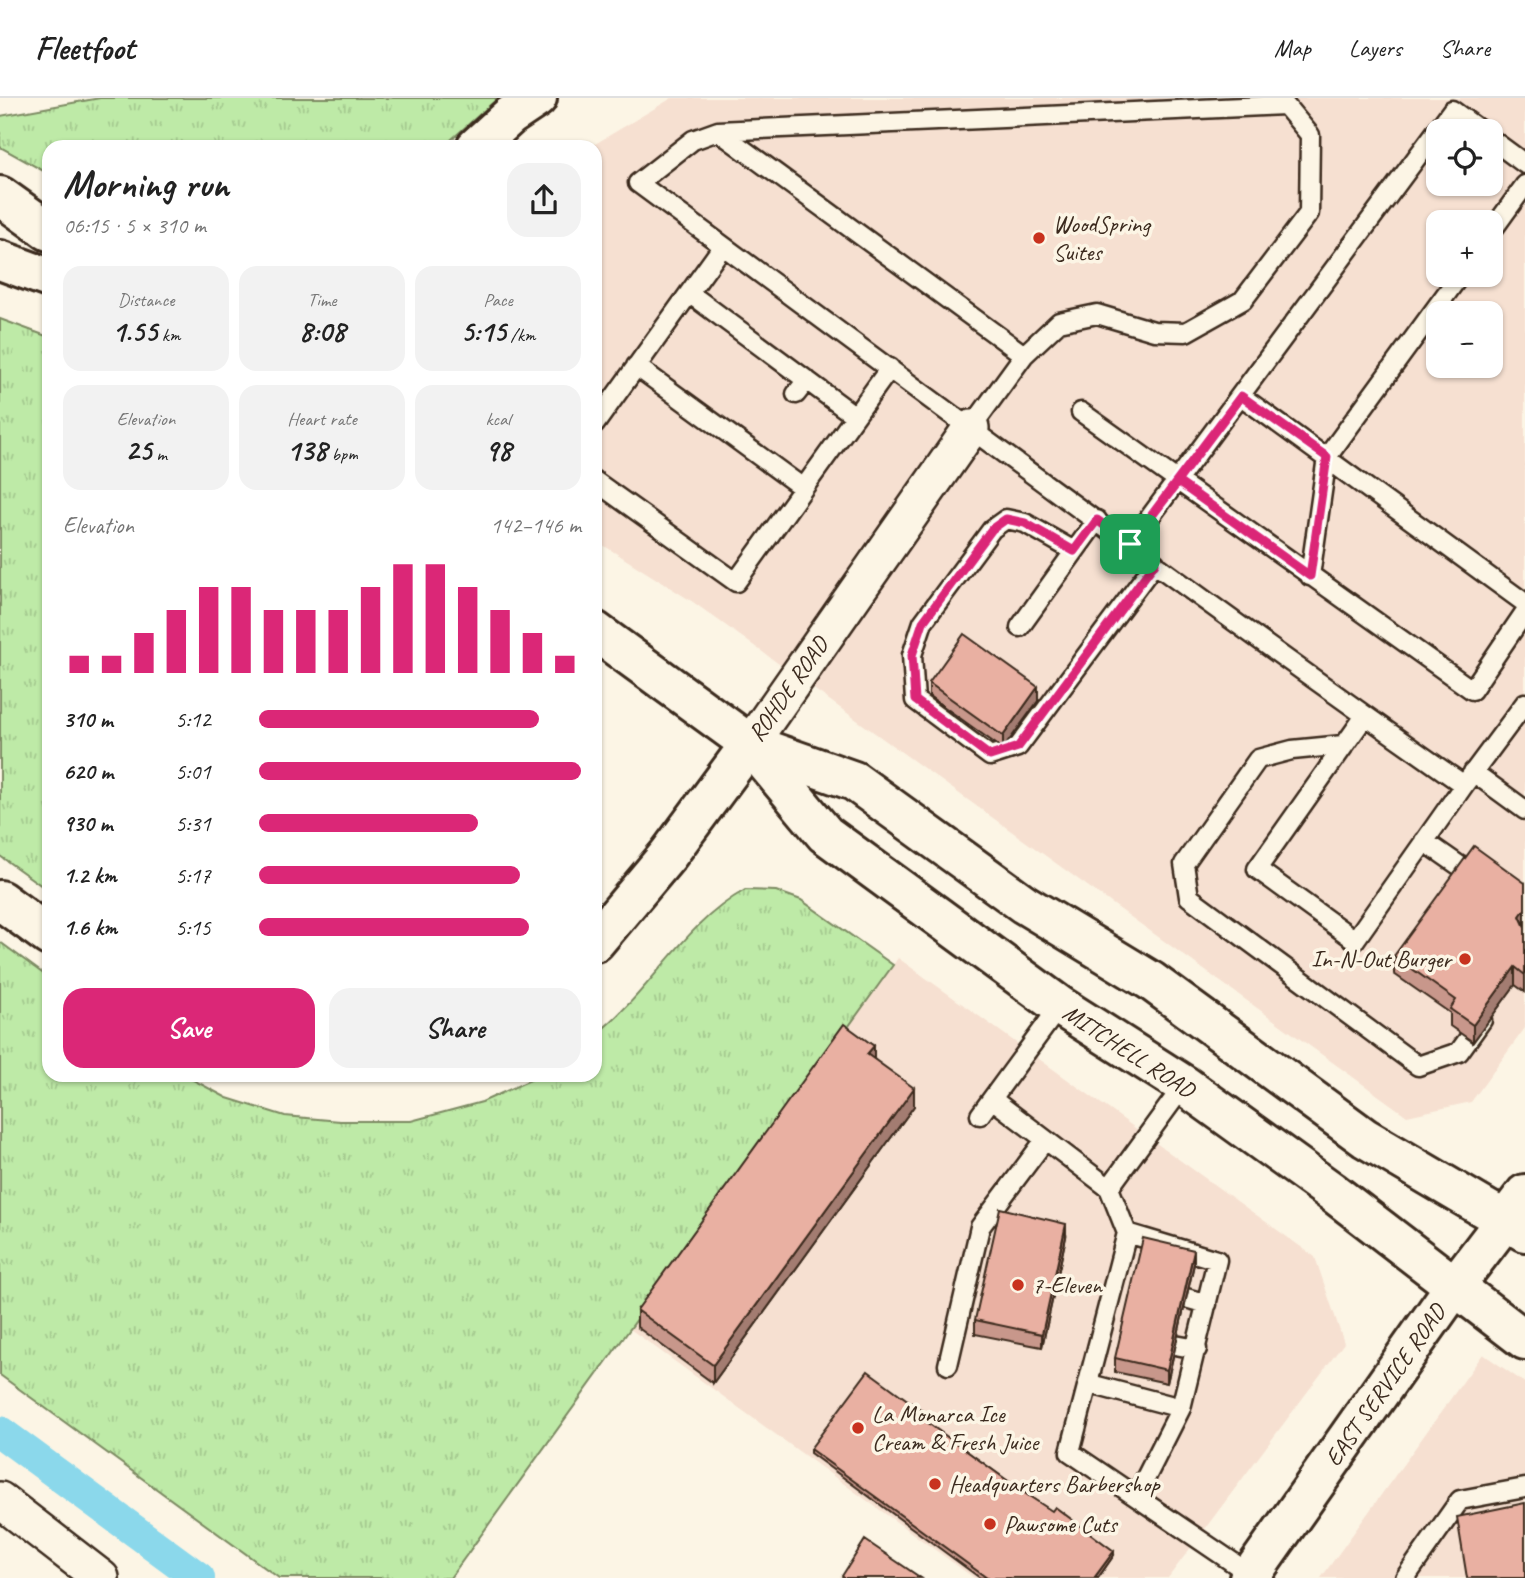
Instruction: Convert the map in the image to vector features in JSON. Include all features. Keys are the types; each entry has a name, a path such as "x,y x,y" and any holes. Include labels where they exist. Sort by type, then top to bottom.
{"main road":[{"path":"484,140 510,116 537,98"},
{"path":"0,196 42,226"},
{"path":"0,260 42,275"},
{"name":"MITCHELL ROAD","path":"602,636 750,744 825,834 1060,1006 1184,1085 1331,1191 1525,1340"},
{"name":"MITCHELL ROAD","path":"750,744 854,781 1024,904 1151,981 1365,1138 1518,1215"},
{"name":"ROHDE ROAD","path":"602,934 668,855 750,744"},
{"path":"0,900 42,931"},
{"name":"EAST SERVICE ROAD","path":"1252,1577 1454,1287 1518,1215"}],"street":[{"name":"ROHDE ROAD","path":"750,744 971,428"},
{"path":"0,1500 101,1578"}],"lane":[{"path":"971,428 1024,355 1059,322 1097,314 1154,331 1186,332 1243,300 1309,213 1310,135 1285,105 718,131 693,140 639,183 723,246 890,368 971,428 1364,716 1525,810"},
{"path":"1445,119 1452,110 1464,119"},
{"path":"718,131 1024,355"},
{"path":"1130,544 1426,145"},
{"path":"1503,148 1525,164"},
{"path":"1503,215 1525,185"},
{"path":"602,414 723,246"},
{"path":"1310,576 1327,457 1451,287"},
{"path":"690,293 762,358 802,387 855,416"},
{"path":"636,366 719,417 758,446 803,488"},
{"path":"602,486 736,582 890,368"},
{"path":"1241,396 1525,603"},
{"path":"1081,412 1472,690 1525,612"},
{"path":"1074,551 1025,523 1006,519 992,529 923,622 912,655 915,700 990,756 1018,747 1155,563"},
{"path":"1020,626 1097,520"},
{"path":"1364,716 1256,869 1355,940 1468,779 1522,714"},
{"path":"1343,745 1292,750 1258,759 1184,864 1189,897 1418,1066 1459,1052 1491,1008"},
{"path":"1424,841 1477,878"},
{"path":"980,1115 1060,1006"},
{"path":"1109,1188 1184,1085"},
{"path":"992,1100 1109,1188 1126,1233 1090,1384 1070,1452 1137,1495 1252,1577"},
{"path":"948,1366 980,1227 1045,1140"},
{"path":"1126,1233 1217,1260 1181,1408 1137,1495"},
{"path":"1116,1280 1135,1285"},
{"path":"1186,1298 1207,1304"},
{"path":"1104,1329 1124,1333"},
{"path":"1175,1345 1197,1349"},
{"path":"1090,1384 1181,1408"},
{"path":"1405,1578 1460,1500 1525,1488"}],"shaded area":[{"path":"672,98 1525,98 1525,1028 1471,1102 1407,1116 693,602 602,544 602,140"},
{"path":"898,958 1315,1257 1344,1343 1168,1578 974,1578 630,1329"},
{"path":"1483,1354 1525,1383 1525,1578 1321,1578"}],"green space":[{"path":"100,98 498,98 451,140 42,140 42,170 0,147 0,116"},
{"path":"0,319 42,334 42,886 0,856"},
{"path":"745,890 776,891 801,900 893,965 450,1578 279,1578 0,1375 0,942 42,973 42,1082 197,1082 227,1098 285,1116 340,1121 411,1121 482,1102 526,1082 602,1082 602,1029 633,999 703,921"}],"building":[{"path":"964,634 1038,687 1003,736 929,683"},
{"name":"In-N-Out Burger","path":"1474,846 1525,883 1525,909 1520,916 1525,927 1525,975 1515,967 1473,1025 1450,1009 1456,1000 1394,956"},
{"path":"844,1024 874,1046 867,1054 914,1088 713,1365 637,1310"},
{"path":"1000,1208 1066,1224 1042,1334 975,1320"},
{"path":"1143,1238 1194,1250 1167,1370 1115,1358"},
{"path":"868,1371 921,1410 917,1415 1026,1494 1052,1511 1055,1507 1114,1551 1094,1578 987,1578 810,1449"},
{"path":"1525,1503 1525,1578 1467,1578 1457,1517"},
{"path":"865,1540 921,1578 844,1578 842,1576"}],"waterway":[{"path":"0,1432 199,1578"}],"place":[{"name":"WoodSpring Suites","path":"1039,238"},
{"name":"In-N-Out Burger","path":"1465,959"},
{"name":"7-Eleven","path":"1018,1285"},
{"name":"La Monarca Ice Cream & Fresh Juice","path":"858,1428"},
{"name":"Headquarters Barbershop","path":"935,1484"},
{"name":"Pawsome Cuts","path":"990,1524"}],"route":[{"path":"1130,544 1155,563 1018,747 990,756 915,700 912,655 923,622 992,529 1006,519 1025,523 1074,551 1097,520 1130,544 1241,396 1327,457 1310,576 1178,482 1130,544"}]}
